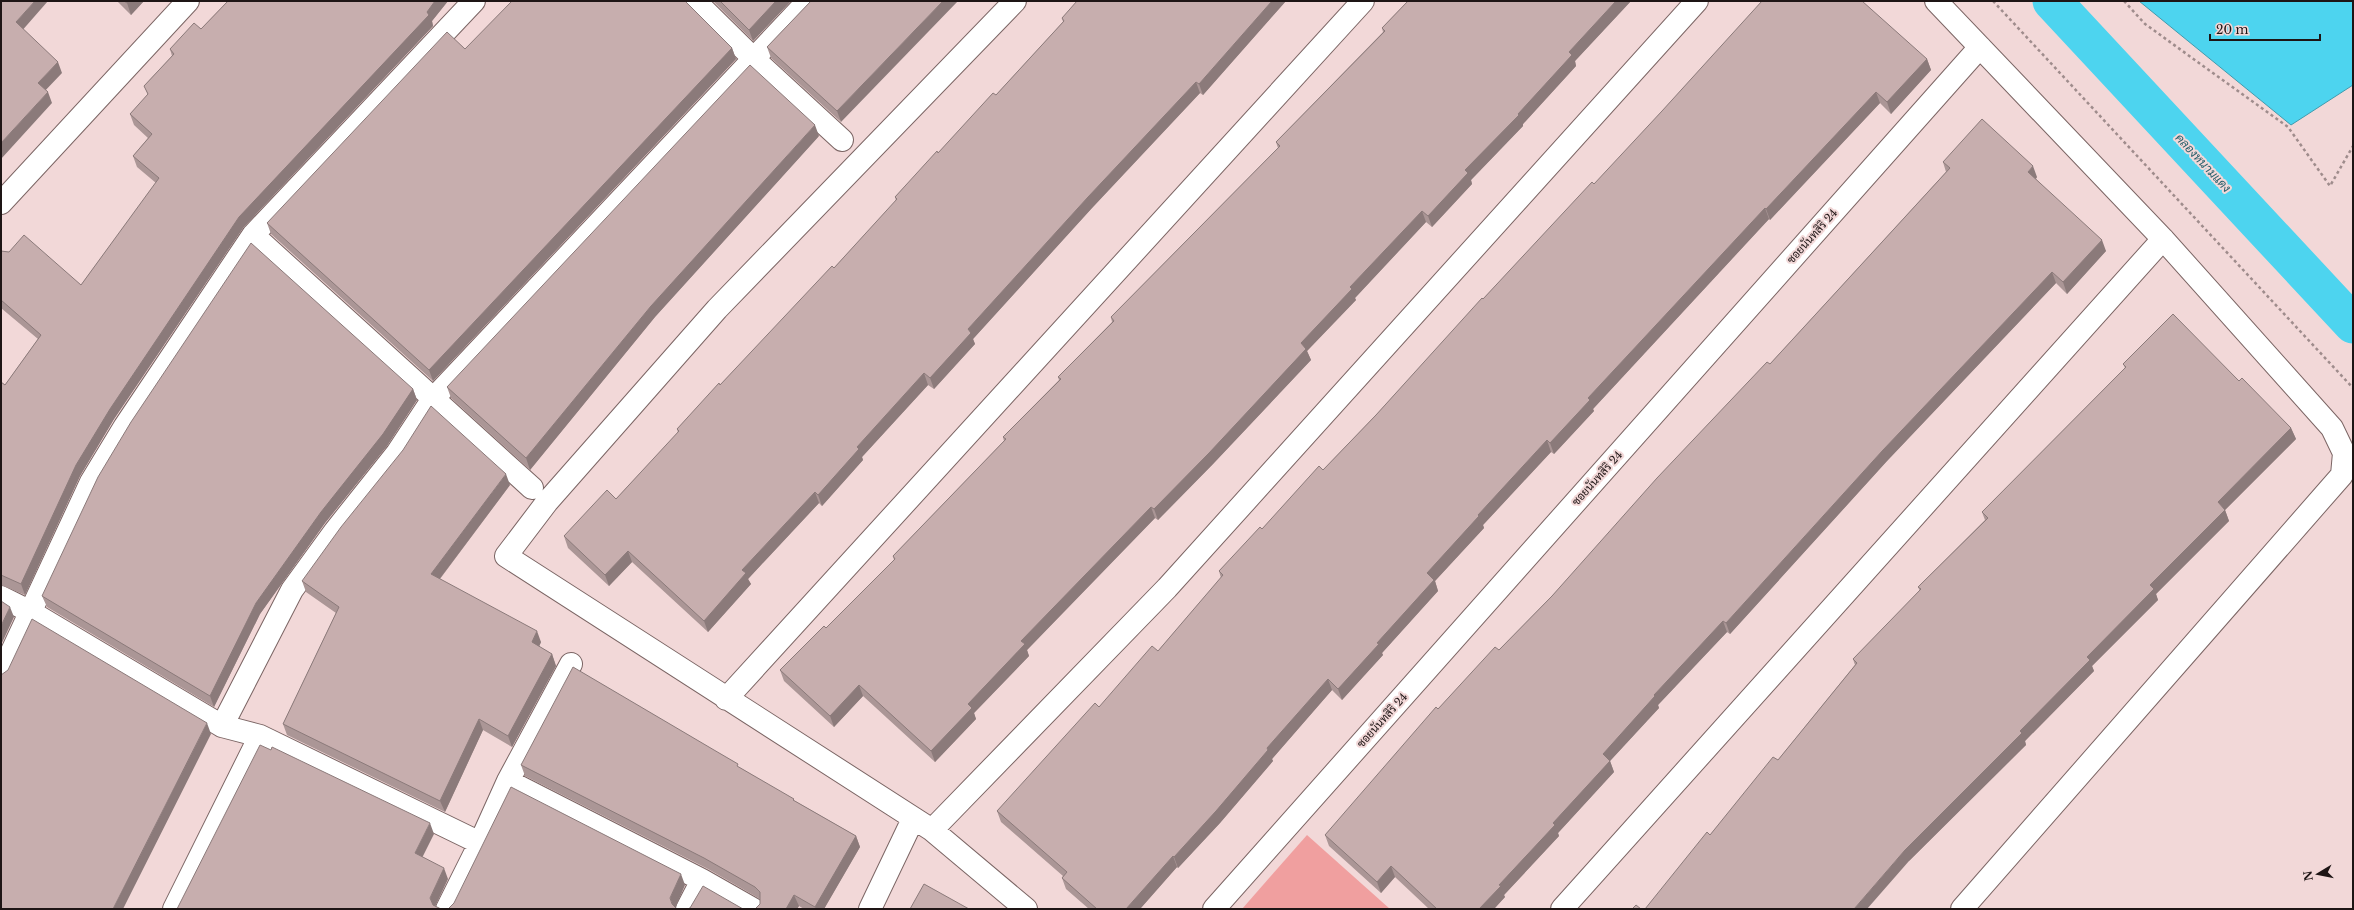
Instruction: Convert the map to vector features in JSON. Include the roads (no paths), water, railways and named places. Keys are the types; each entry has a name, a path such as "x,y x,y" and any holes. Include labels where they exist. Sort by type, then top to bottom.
{"street":[{"path":"1,203 188,1"},
{"path":"1,675 29,611 91,482 125,426 253,236 474,1"},
{"path":"695,1 754,59 842,140"},
{"path":"222,726 292,590 335,531 397,453 432,400 808,1"},
{"path":"1015,1 717,308 547,502 506,556 726,699 932,830 1026,909"},
{"path":"726,699 1363,1"},
{"path":"932,830 1166,588 1697,1"},
{"path":"1936,1 2163,239 2332,428 2344,453 2342,476 1962,909"},
{"name":"ซอยนันทสิริ 24","path":"1214,909 1980,47"},
{"path":"253,236 432,400 532,488"},
{"path":"1562,909 2163,239"},
{"path":"1,597 29,611 222,726 260,736 480,843"},
{"path":"447,909 480,843 508,781 571,664"},
{"path":"174,909 260,736"},
{"path":"508,781 702,880 754,909"},
{"path":"870,909 913,819"},
{"path":"687,909 702,880"}],"water":[{"path":"2139,1 2353,1 2353,85 2291,125"}],"waterway":[{"name":"คลองหนามแดง","path":"2052,1 2353,324"}]}
